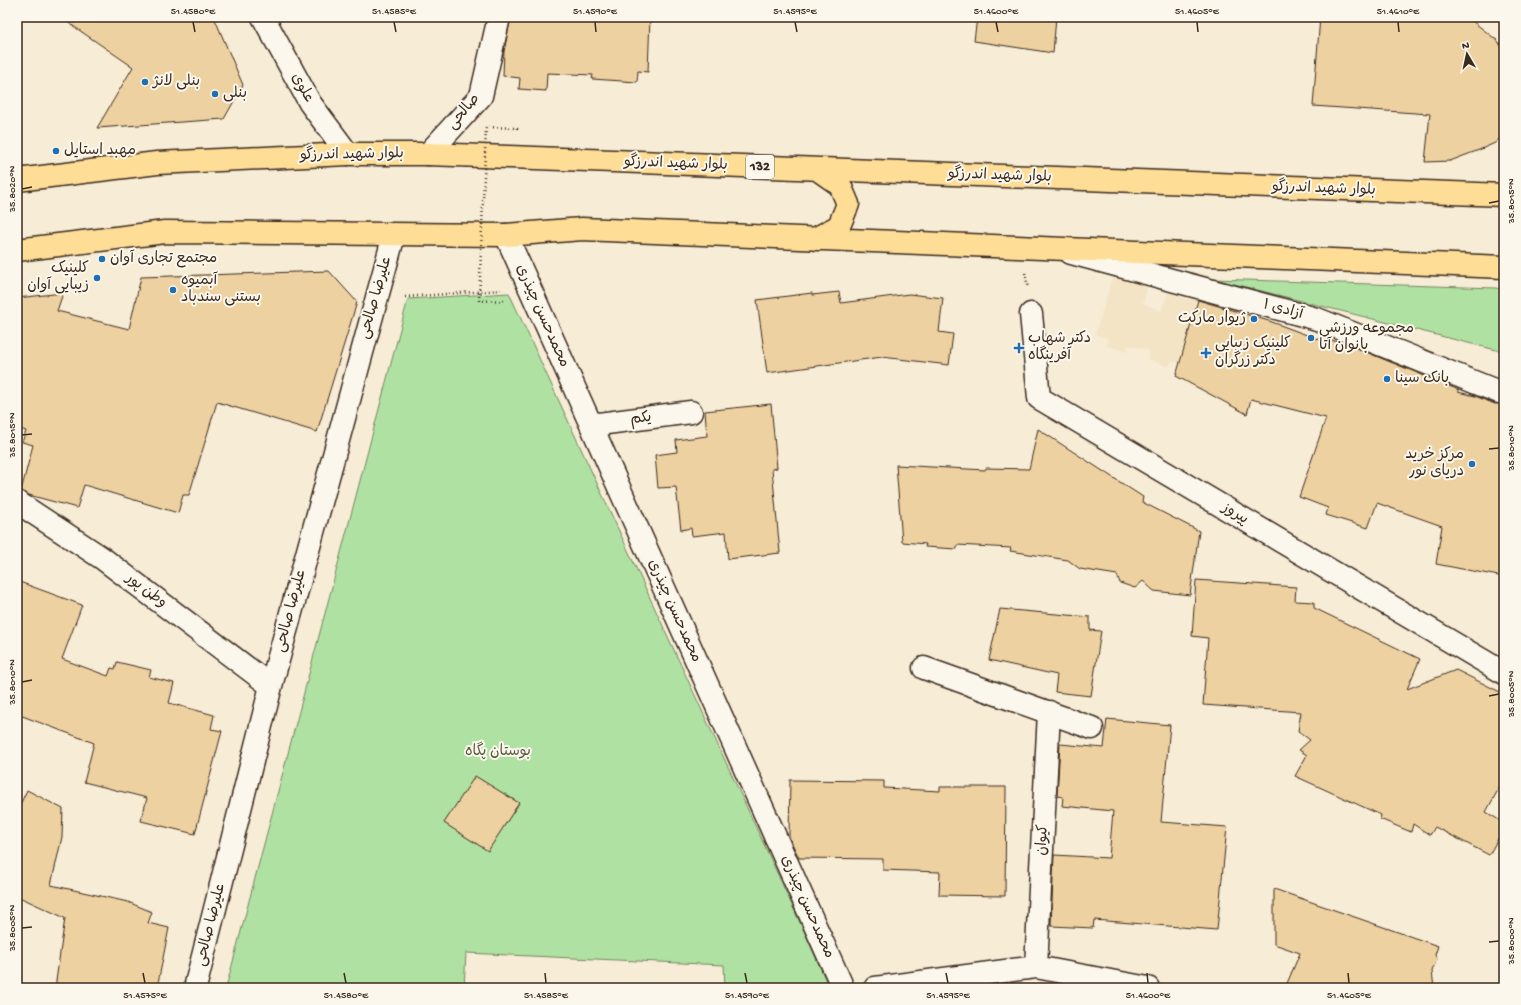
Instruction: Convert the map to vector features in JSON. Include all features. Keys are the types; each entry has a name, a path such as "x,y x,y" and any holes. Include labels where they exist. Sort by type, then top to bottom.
{"main road":[{"name":"بلوار شهید اندرزگو","path":"17,180 158,163 348,154 428,154 1504,195"},
{"path":"815,239 839,226 848,204 840,185 817,169"},
{"path":"17,250 165,232 506,235 582,229 1504,267"}],"street":[{"name":"علوی","path":"263,17 310,103 348,154"},
{"name":"صالحی","path":"428,154 481,96 498,17"},
{"name":"علیرضا صالحی","path":"195,988 270,686 394,235"},
{"name":"محمدحسن چیذری","path":"506,235 843,988"},
{"name":"آزادی ۱","path":"1060,249 1085,258 1317,319 1499,392"},
{"name":"پیروز","path":"1031,314 1039,398 1504,672"},
{"name":"یکم","path":"591,425 691,412"},
{"name":"وطن پور","path":"17,502 102,558 270,686"},
{"path":"924,668 1092,728"},
{"name":"کیوان","path":"1036,968 1049,712"},
{"path":"875,988 1036,968 1148,988"}],"path":[{"path":"514,300 479,301 486,127 517,128"},
{"path":"1022,248 1031,314"},
{"path":"376,299 504,290"}],"shaded area":[{"path":"1113,275 1148,285 1143,303 1161,311 1169,290 1198,298 1180,364 1172,361 1168,367 1148,359 1148,350 1128,345 1127,351 1107,346 1108,339 1095,334"}],"green space":[{"path":"1214,279 1496,288 1504,290 1504,352"},
{"name":"بوستان پگاه","path":"509,293 829,988 725,988 724,965 466,953 464,988 226,988 408,299"}],"building":[{"path":"60,17 214,17 243,85 224,119 97,128 133,67"},
{"path":"511,17 560,20 560,17 650,17 648,72 638,71 637,82 592,79 593,75 547,73 546,91 519,89 520,78 503,76 504,51"},
{"path":"977,17 1056,17 1053,53 974,41"},
{"path":"1320,17 1467,17 1498,41 1504,51 1503,135 1495,143 1450,161 1425,162 1430,114 1313,106"},
{"path":"329,271 357,302 317,432 217,402 189,495 183,495 178,513 84,485 77,508 29,495 21,491 33,445 22,442 26,431 17,428 17,298 63,293 57,311 129,329 141,277"},
{"path":"839,292 841,303 909,294 943,298 939,332 953,334 949,365 882,357 767,373 757,300 812,293 812,295"},
{"path":"1198,300 1272,322 1323,341 1324,339 1344,343 1459,390 1458,392 1475,396 1495,404 1504,403 1504,577 1436,564 1442,526 1377,503 1368,528 1326,515 1328,508 1299,497 1326,418 1251,399 1247,414 1176,376"},
{"path":"771,404 777,468 772,469 780,553 728,559 726,532 692,536 691,528 681,530 676,487 658,488 655,455 677,452 676,440 707,436 705,411"},
{"path":"1038,429 1143,497 1142,502 1199,531 1190,595 1154,591 1143,581 1135,588 1120,583 1117,575 1080,569 1068,560 1010,551 1011,548 957,545 957,549 925,547 926,544 902,542 896,465 985,470 986,468 1029,469"},
{"path":"1196,580 1296,587 1295,601 1314,602 1314,608 1420,659 1407,689 1456,670 1504,694 1504,779 1486,812 1504,823 1504,828 1489,855 1435,827 1430,835 1413,824 1411,832 1380,819 1381,815 1295,776 1307,755 1299,750 1310,740 1298,731 1301,712 1203,705 1208,638 1192,636"},
{"path":"17,581 82,605 62,659 108,676 111,668 115,669 117,662 151,670 149,677 174,683 169,703 214,715 211,729 222,731 195,834 141,821 147,798 84,782 94,743 17,714"},
{"path":"1000,609 1090,617 1090,630 1101,631 1091,696 1055,692 1057,675 989,660"},
{"path":"1107,719 1170,725 1161,822 1227,827 1217,930 1094,920 1093,928 1051,926 1054,855 1109,858 1113,811 1062,806 1063,797 1057,796 1060,744 1104,748"},
{"path":"475,776 519,803 488,851 444,823"},
{"path":"790,780 884,781 884,788 940,791 940,787 1006,787 1005,896 939,895 940,872 883,870 883,859 799,858 789,837"},
{"path":"27,790 63,809 62,837 51,885 128,902 152,912 148,923 169,928 157,988 55,988 65,918 17,896 17,811"},
{"path":"1274,889 1438,946 1435,955 1437,959 1432,971 1434,988 1285,988 1300,953 1274,944"}],"place":[{"name":"بنلی لانژ","path":"145,82"},
{"name":"بنلی","path":"215,94"},
{"name":"مهبد استایل","path":"56,151"},
{"name":"مجتمع تجاری آوان","path":"102,259"},
{"name":"کلینیک زیبایی آوان","path":"97,278"},
{"name":"آبمیوه بستنی سندباد","path":"173,290"},
{"name":"ژیوار مارکت","path":"1254,319"},
{"name":"مجموعه ورزشی بانوان آتا","path":"1311,338"},
{"name":"دکتر شهاب آفرینگاه","path":"1019,348"},
{"name":"کلینیک زیبایی دکتر زرگران","path":"1206,353"},
{"name":"بانک سینا","path":"1387,379"},
{"name":"مرکز خرید دریای نور","path":"1472,464"}]}
